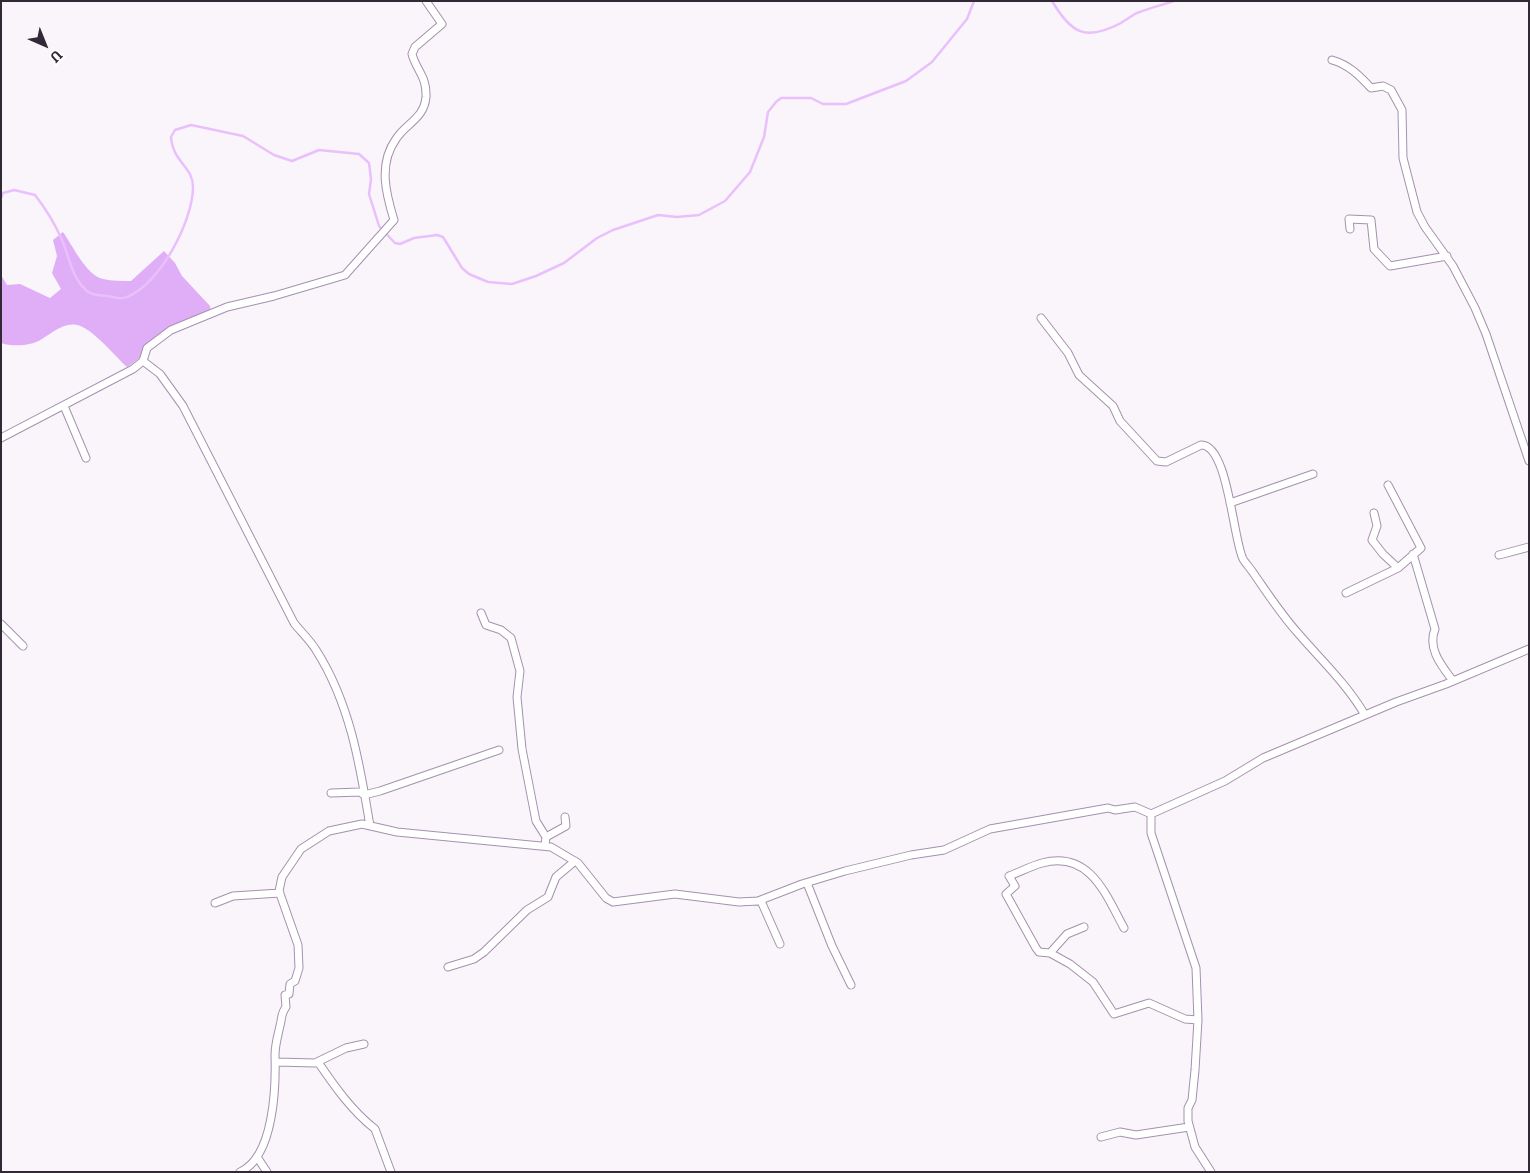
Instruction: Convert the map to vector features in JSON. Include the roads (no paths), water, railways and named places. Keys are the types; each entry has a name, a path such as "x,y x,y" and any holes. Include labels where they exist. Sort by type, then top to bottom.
{"street":[{"path":"1,438 133,369 143,361 147,348 171,330 227,307 274,296 345,275 394,220 384,184 390,151 396,138 416,121 422,112 426,97 422,72 412,54 415,47 442,24 426,1"},
{"path":"1332,60 1344,63 1353,69 1371,88 1383,86 1391,90 1402,110 1403,158 1413,203 1425,227 1447,256 1486,334 1529,461"},
{"path":"1350,229 1350,219 1370,220 1374,249 1390,266 1447,256"},
{"path":"1041,318 1068,353 1079,375 1112,406 1120,421 1157,461 1166,462 1201,445 1207,446 1221,466 1243,559 1290,624 1342,680 1365,715"},
{"path":"143,361 160,374 183,406 283,597 294,622 316,649 343,704 354,736 370,826"},
{"path":"64,406 86,458"},
{"path":"1230,503 1313,474"},
{"path":"1346,593 1398,568 1420,550 1421,546 1388,485"},
{"path":"1374,513 1377,526 1372,540 1382,554 1398,568"},
{"path":"1499,555 1529,547"},
{"path":"1413,554 1435,629 1432,639 1436,655 1453,681"},
{"path":"482,614 486,625 501,630 510,638 520,671 518,697 522,749 536,822 546,837 545,846"},
{"path":"1,624 23,646"},
{"path":"240,1172 257,1157 270,1122 278,1032 282,1012 286,1007 284,995 289,994 290,984 295,981 300,960 296,936 280,893 282,877 297,854 312,840 338,827 362,824 397,832 545,846 574,860 610,902 675,894 738,902 761,901 807,882 911,855 944,850 990,829 1108,808 1114,810 1135,807 1151,814 1225,781 1263,758 1529,649"},
{"path":"331,793 360,792 364,795 499,750"},
{"path":"1151,814 1152,833 1196,968 1198,1020 1192,1100 1188,1108 1189,1127 1195,1147 1211,1172"},
{"path":"546,837 566,826 565,817"},
{"path":"448,967 474,959 484,952 527,910 548,897 556,877 574,860"},
{"path":"1124,928 1103,889 1092,875 1076,863 1044,863 1009,876 1015,886 1006,894 1039,952 1050,953 1070,964 1093,982 1114,1014 1149,1003 1185,1019 1198,1020"},
{"path":"807,882 832,946 851,985"},
{"path":"215,903 233,896 280,893"},
{"path":"761,901 780,944"},
{"path":"1050,953 1067,934 1084,927"},
{"path":"276,1062 320,1062 346,1048 364,1044"},
{"path":"320,1062 342,1097 370,1126 380,1140 391,1172"},
{"path":"1101,1137 1120,1132 1136,1135 1189,1127"},
{"path":"257,1157 267,1172"}],"waterway":[{"path":"1,198 3,193 14,190 35,195 47,211 56,228 77,280 82,286 94,295 125,298 139,290 151,279 172,250 181,233 192,201 193,187 190,174 175,153 171,137 175,130 191,125 243,136 274,155 292,161 319,150 359,154 369,163 371,179 369,194 379,226 395,243 400,244 414,238 437,235 443,237 462,268 469,274 488,282 512,284 536,276 564,263 597,238 613,230 658,215 677,217 699,215 725,201 750,172 764,137 768,112 776,102 781,98 811,98 823,104 846,104 906,81 932,62 967,19 974,1"},
{"path":"1052,1 1066,21 1080,31 1088,33 1108,29 1137,13 1174,1"}]}
